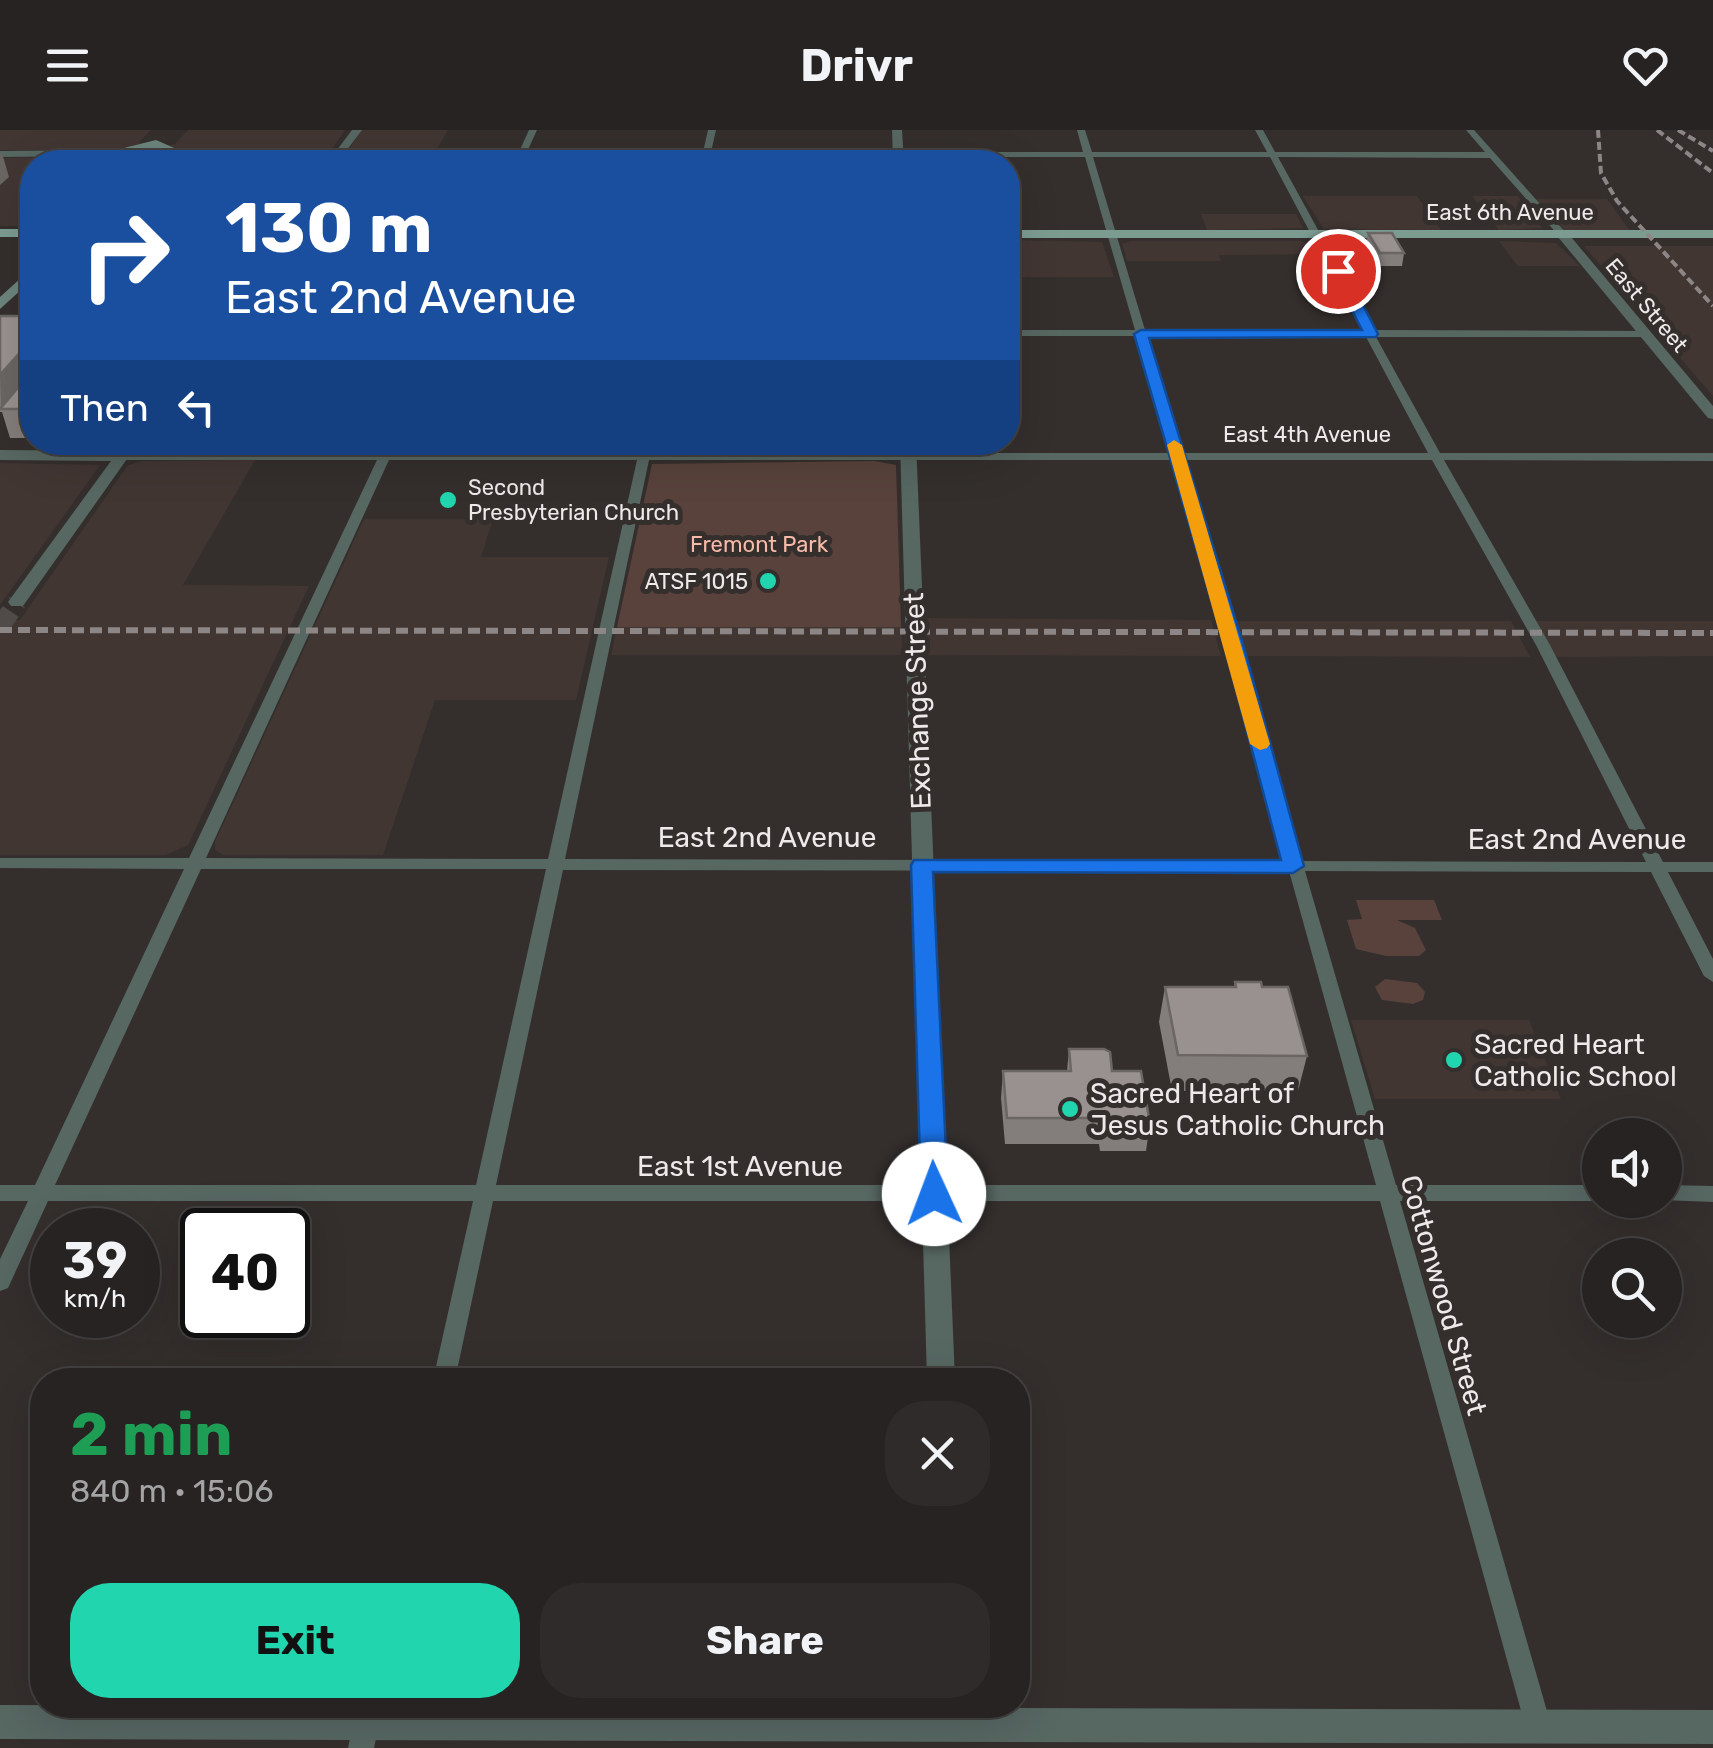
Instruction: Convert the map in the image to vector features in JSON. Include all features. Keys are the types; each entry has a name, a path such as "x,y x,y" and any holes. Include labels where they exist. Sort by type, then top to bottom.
{"main road":[{"path":"150,150 170,130"},
{"path":"125,150 156,144 172,150"},
{"name":"East 6th Avenue","path":"1020,234 1713,234"},
{"path":"0,306 20,285"}],"street":[{"name":"Cottonwood Street","path":"1081,130 1178,456 1538,1725"},
{"path":"1259,130 1543,645 1713,976"},
{"name":"East Street","path":"1470,130 1713,415"},
{"path":"1020,156 1491,156"},
{"path":"1020,333 1646,334"},
{"name":"East 4th Avenue","path":"1020,452 1713,457"},
{"path":"17,602 123,455"},
{"path":"0,1282 385,455"},
{"path":"447,1368 645,455"},
{"name":"Exchange Street","path":"908,455 941,1368"},
{"name":"East 2nd Avenue","path":"0,862 1713,867"},
{"name":"East 1st Avenue","path":"0,1193 1582,1194"},
{"path":"1682,1194 1713,1194"},
{"path":"0,1722 1538,1725 1596,1737 1713,1727"}],"shaded area":[{"path":"0,130 151,130 139,142 143,145 120,150 0,150"},
{"path":"188,130 345,130 332,149 326,150 174,150 166,146 175,144"},
{"path":"361,130 448,130 436,150 349,150"},
{"path":"0,158 20,158 20,226 0,226"},
{"path":"1303,196 1417,196 1441,230 1324,229"},
{"path":"1472,196 1518,196 1542,228 1499,230"},
{"path":"1534,199 1607,199 1630,231 1562,230"},
{"path":"1201,214 1296,214 1303,228 1207,230"},
{"path":"1020,240 1102,242 1114,277 1020,277"},
{"path":"1300,241 1312,244 1317,254 1219,255 1221,261 1127,261 1122,244"},
{"path":"1499,241 1556,243 1580,266 1518,266"},
{"path":"1584,246 1713,246 1713,396"},
{"path":"255,460 183,585 309,586 188,845 166,855 0,855 0,621 20,620 128,465 143,461"},
{"path":"0,463 100,465 0,605"},
{"path":"364,519 493,519 481,557 609,557 576,700 435,700 383,855 223,855 215,850 215,842"},
{"path":"926,618 1211,620 1221,656 927,655"},
{"path":"1236,621 1511,621 1530,657 1247,656"},
{"path":"1536,621 1713,621 1713,656 1556,657"},
{"path":"617,627 901,627 903,655 611,655"},
{"name":"Sacred Heart Catholic School","path":"1351,1020 1529,1020 1561,1099 1375,1099"}],"green space":[{"name":"Fremont Park","path":"874,461 896,465 901,627 617,627 652,464"},
{"path":"1356,900 1434,900 1442,920 1397,920 1415,928 1426,950 1419,956 1386,956 1356,949 1347,920 1362,919"},
{"path":"1385,979 1417,983 1425,992 1423,1000 1413,1004 1382,1000 1375,987"}],"building":[{"path":"1368,233 1392,233 1404,253 1380,253"},
{"path":"0,316 20,316 20,352 0,375"},
{"path":"20,385 20,409 0,409"},
{"path":"1235,982 1288,987 1307,1056 1178,1055 1165,987 1236,987"},
{"path":"1069,1049 1104,1049 1110,1052 1112,1071 1141,1071 1150,1124 1104,1124 1103,1118 1007,1118 1003,1071 1071,1071"}],"tunnel":[{"path":"0,627 17,602"}],"railway":[{"path":"1598,130 1601,173 1617,201 1713,306"},
{"path":"1657,130 1713,173"},
{"path":"1678,130 1713,151"},
{"path":"0,630 1713,633"}],"slow traffic":[{"path":"1174,445 1260,744"}],"place":[{"name":"Second Presbyterian Church","path":"448,500"},
{"name":"ATSF 1015","path":"768,581"},
{"name":"Sacred Heart Catholic School","path":"1454,1060"},
{"name":"Sacred Heart of Jesus Catholic Church","path":"1070,1109"}],"route":[{"path":"934,1194 922,865 1293,866 1234,644 1141,334 1371,334 1338,271"}]}
